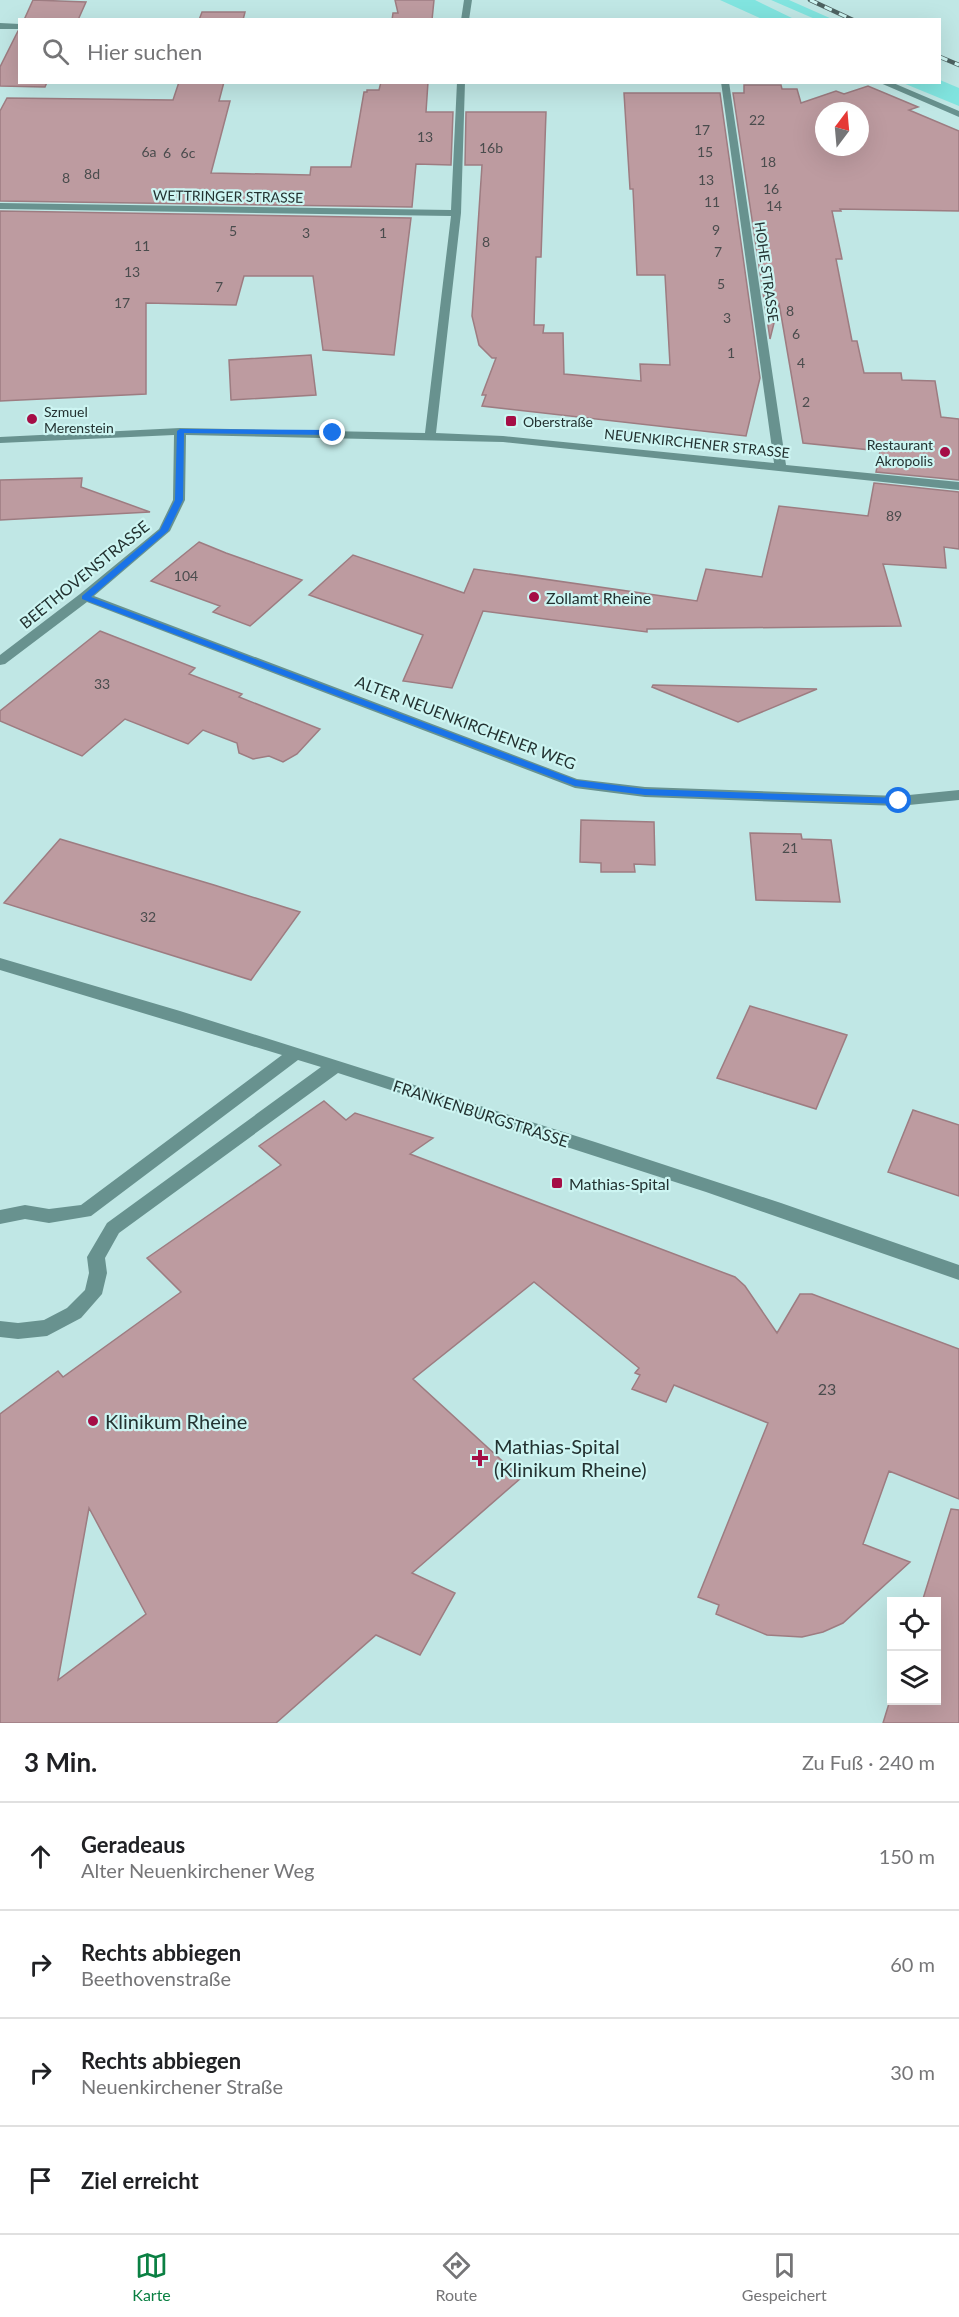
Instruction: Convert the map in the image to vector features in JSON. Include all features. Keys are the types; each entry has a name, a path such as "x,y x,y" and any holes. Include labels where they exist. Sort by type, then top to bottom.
{"street":[{"path":"465,18 468,0"},
{"path":"0,26 18,27"},
{"path":"430,436 456,213 461,84"},
{"name":"HOHE STRASSE","path":"725,84 780,466"},
{"path":"887,84 959,114"},
{"name":"WETTRINGER STRASSE","path":"0,207 456,213"},
{"name":"NEUENKIRCHENER STRASSE","path":"0,440 180,431 430,436 531,441 959,486"},
{"name":"BEETHOVENSTRASSE","path":"0,661 85,597 164,531 179,500 180,431"},
{"name":"ALTER NEUENKIRCHENER WEG","path":"85,597 575,783 645,792 887,801 959,795"},
{"name":"FRANKENBURGSTRASSE","path":"0,964 193,1020 296,1053 855,1235 959,1273"},
{"path":"0,1217 25,1212 49,1216 85,1211 296,1053"},
{"path":"0,1329 18,1331 47,1329 74,1313 93,1294 98,1274 96,1257 113,1228 335,1066"}],"shaded area":[{"path":"720,0 755,0 792,18 760,18"},
{"path":"771,0 789,0 830,18 813,18"},
{"path":"941,80 959,88 959,106 905,84 941,84"}],"building":[{"path":"33,0 86,2 79,18 25,18"},
{"path":"395,0 434,0 432,18 392,18 393,13 398,13"},
{"path":"202,12 245,12 244,18 200,18"},
{"path":"18,31 18,84 46,84 45,87 0,86 0,67"},
{"path":"178,84 223,84 219,101 230,101 211,173 310,175 311,167 351,167 364,92 379,90 380,84 428,84 426,112 453,112 451,165 416,164 412,207 0,201 0,111 7,98 173,100"},
{"path":"744,85 781,85 782,89 797,89 801,103 836,91 844,94 868,86 918,107 909,110 959,131 959,211 840,209 841,211 832,211 842,259 836,259 852,341 857,341 864,373 901,373 902,380 935,381 941,417 959,419 959,480 876,472 880,451 803,443 779,303 770,339 733,93 744,93"},
{"path":"624,93 720,93 760,378 746,436 482,406 486,395 482,395 496,358 492,358 479,345 472,316 482,165 465,165 466,112 546,112 541,257 536,257 534,325 544,325 543,333 563,333 564,374 641,381 640,364 670,365 665,275 637,275 633,189 630,189"},
{"path":"0,211 411,218 394,355 323,350 313,276 244,276 236,305 146,303 146,394 0,401"},
{"path":"311,355 316,395 231,400 229,360"},
{"path":"82,478 81,487 150,512 0,520 0,480"},
{"path":"874,483 959,492 959,549 944,547 946,568 883,564 901,626 647,629 647,632 483,611 452,688 403,681 423,635 309,595 353,555 464,593 474,569 697,601 706,569 762,577 779,506 868,516"},
{"path":"199,542 302,580 250,626 213,612 220,606 151,581"},
{"path":"100,631 195,668 189,674 242,694 239,697 320,729 297,754 283,762 269,756 253,759 239,753 237,743 203,730 188,744 125,719 82,756 0,721 0,711"},
{"path":"653,685 817,689 738,722 652,687"},
{"path":"581,820 654,822 655,865 634,864 635,872 601,872 601,863 580,862"},
{"path":"750,833 801,834 802,839 831,840 840,902 756,900"},
{"path":"60,839 300,912 251,980 4,903"},
{"path":"750,1006 847,1035 816,1109 717,1078"},
{"path":"324,1101 346,1120 355,1113 433,1138 410,1154 735,1277 745,1286 777,1333 800,1294 812,1294 959,1349 959,1499 889,1471 863,1544 910,1562 843,1623 823,1632 802,1637 767,1635 716,1614 719,1605 698,1597 768,1423 674,1385 666,1402 632,1389 640,1375 635,1373 639,1368 534,1282 413,1379 521,1478 412,1573 455,1593 420,1655 376,1635 276,1723 0,1723 0,1414 58,1371 63,1377 181,1292 147,1258 281,1165 259,1146","holes":["89,1508 146,1614 58,1680"]},
{"path":"913,1110 959,1125 959,1196 888,1172"},
{"path":"951,1509 959,1510 959,1723 883,1723 889,1705 941,1705 941,1597 924,1597"}],"railway":[{"path":"810,0 849,18"},
{"path":"941,57 959,65"}],"place":[{"name":"Szmuel Merenstein","path":"32,419"},
{"name":"Oberstraße","path":"511,421"},
{"name":"Restaurant Akropolis","path":"945,452"},
{"name":"Zollamt Rheine","path":"534,597"},
{"name":"Mathias-Spital","path":"557,1183"},
{"name":"Klinikum Rheine","path":"93,1421"},
{"name":"Mathias-Spital (Klinikum Rheine)","path":"480,1458"}],"route":[{"path":"333,433 180,431 179,500 164,531 85,597 575,783 645,792 899,801"}]}
